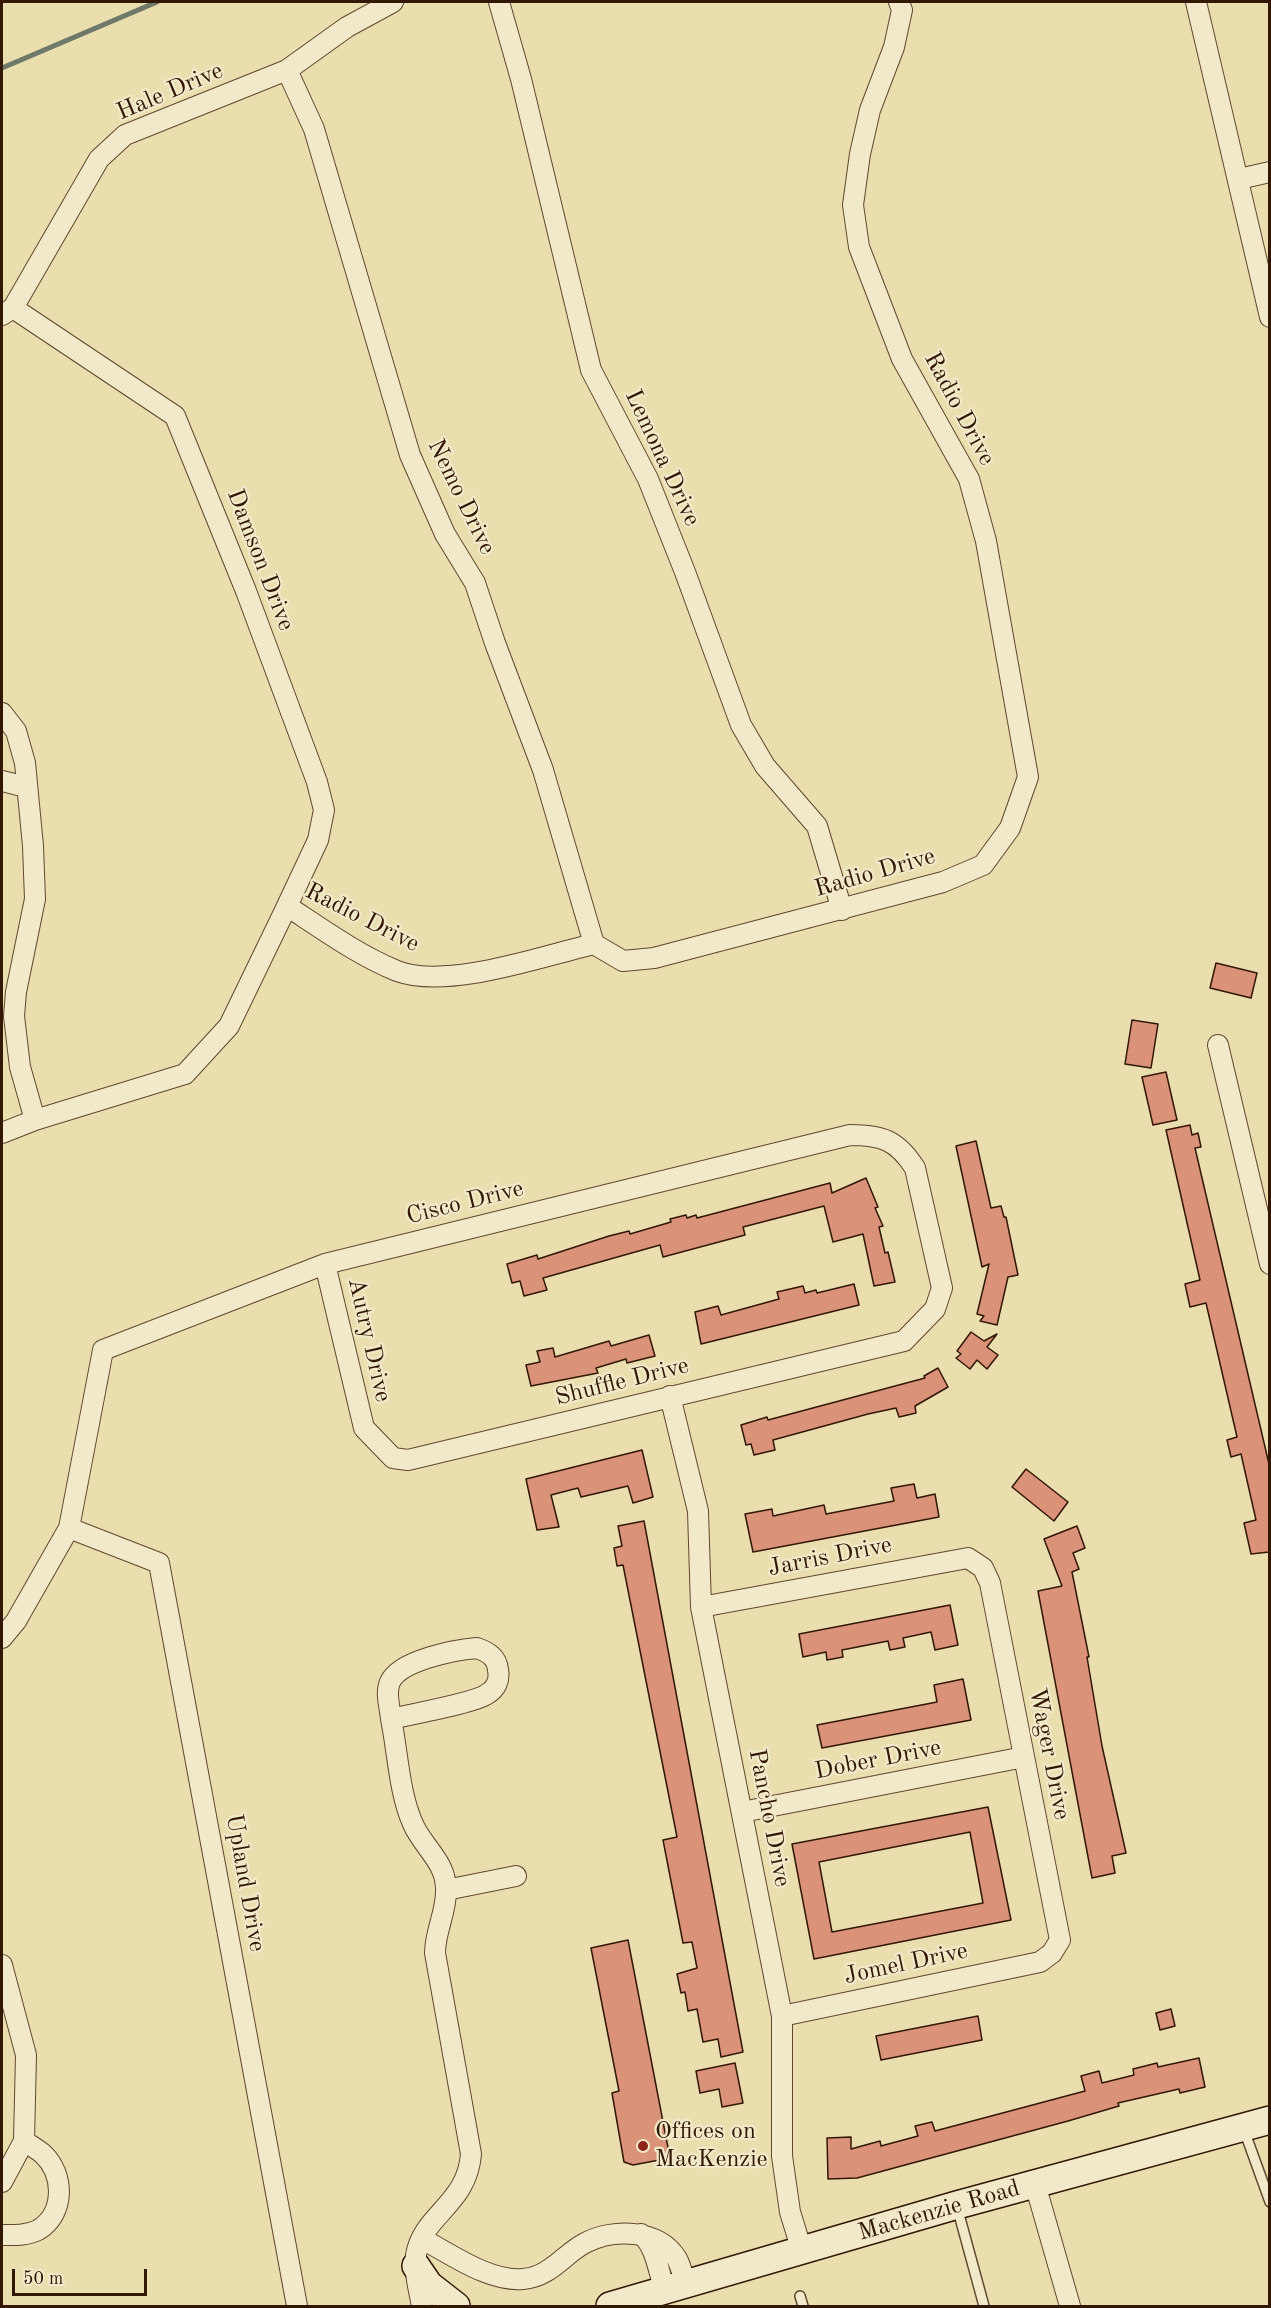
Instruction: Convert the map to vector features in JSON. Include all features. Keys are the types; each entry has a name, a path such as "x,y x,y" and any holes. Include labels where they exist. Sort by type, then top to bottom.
{"main road":[{"name":"Mackenzie Road","path":"610,2307 673,2292 957,2205 1269,2120"},
{"path":"416,2266 429,2285 456,2307"}],"street":[{"name":"Hale Drive","path":"7,311 99,159 125,135 287,70 347,27 393,2"},
{"name":"Lemona Drive","path":"500,2 591,370 648,479 686,572 741,725 765,766 817,826 842,910"},
{"name":"Radio Drive","path":"2,1133 35,1120 185,1074 229,1026 287,906 357,950 399,971 456,977 594,944 623,961 654,958 943,882 983,865 1010,828 1028,777 986,541 969,479 902,359 859,248 853,206 860,154 870,110 894,47 902,10 899,2"},
{"path":"1196,2 1239,178 1269,317"},
{"name":"Nemo Drive","path":"287,70 314,129 410,455 445,534 475,583 495,644 543,770 594,944"},
{"path":"1239,178 1269,172"},
{"name":"Damson Drive","path":"7,311 175,416 246,591 318,782 324,810 318,840 287,906"},
{"path":"2,713 16,730 25,763 33,846 35,899 16,992 14,1016 20,1067 35,1120"},
{"path":"2,781 26,787"},
{"path":"1218,1045 1269,1264"},
{"name":"Cisco Drive","path":"69,1528 103,1350 325,1264 850,1135 875,1135 894,1143 915,1168 942,1288 935,1309 904,1341"},
{"name":"Autry Drive","path":"325,1264 364,1428"},
{"name":"Shuffle Drive","path":"364,1428 393,1458 408,1460 904,1341"},
{"name":"Pancho Drive","path":"670,1396 698,1511 700,1607 782,2016 782,2156 790,2212 801,2251"},
{"path":"2,1638 16,1621 69,1528"},
{"name":"Upland Drive","path":"69,1528 159,1563 297,2307"},
{"name":"Jarris Drive","path":"700,1607 968,1557"},
{"name":"Wager Drive","path":"968,1557 983,1568 990,1583 1060,1940 1052,1953 1040,1962"},
{"path":"392,1719 486,1696 498,1682 496,1660 487,1652 477,1648 417,1661 406,1666 390,1683 388,1696 392,1719 412,1823 438,1860 447,1890 435,1939 435,1953 471,2154 470,2172 465,2184 422,2239 416,2266 422,2307"},
{"name":"Dober Drive","path":"742,1812 1024,1757"},
{"path":"447,1890 516,1876"},
{"name":"Jomel Drive","path":"782,2016 1040,1962"},
{"path":"2,1965 5,1987 26,2055 24,2141 2,2182"},
{"path":"2,2235 20,2236 38,2230 54,2216 60,2195 56,2175 44,2155 24,2141"},
{"path":"1035,2184 1070,2307"},
{"path":"422,2239 501,2278 514,2280 538,2275 553,2268 584,2243 612,2235 641,2234 647,2239 673,2292"}],"lane":[{"path":"1243,2127 1269,2202"},
{"path":"957,2205 984,2307"},
{"path":"800,2296 803,2307"}],"building":[{"path":"1216,963 1257,973 1251,998 1210,988"},
{"path":"1132,1020 1158,1024 1151,1068 1125,1064"},
{"path":"1166,1072 1177,1120 1153,1125 1142,1077"},
{"path":"1190,1125 1192,1135 1198,1133 1201,1147 1195,1148 1269,1464 1269,1552 1251,1554 1244,1523 1256,1520 1241,1454 1231,1457 1227,1440 1237,1437 1206,1303 1190,1307 1185,1284 1200,1280 1166,1130"},
{"path":"976,1141 991,1208 1001,1206 1004,1217 1006,1217 1018,1275 1008,1277 997,1325 980,1321 984,1316 977,1314 989,1264 982,1267 956,1146"},
{"path":"866,1178 878,1207 875,1208 883,1226 879,1227 895,1282 874,1286 863,1234 833,1242 824,1206 743,1227 745,1235 663,1257 660,1245 543,1278 547,1290 524,1296 520,1281 512,1283 507,1264 537,1255 538,1259 609,1236 629,1231 630,1234 671,1222 670,1219 686,1215 687,1218 696,1215 697,1218 830,1183 832,1193"},
{"path":"854,1284 859,1305 701,1344 695,1312 718,1306 721,1315 779,1299 777,1292 803,1286 805,1293 816,1290 817,1293"},
{"path":"971,1332 984,1341 997,1334 987,1347 998,1355 987,1369 977,1360 970,1369 956,1358 961,1354 957,1351"},
{"path":"649,1335 655,1356 627,1363 626,1359 596,1368 598,1373 531,1386 526,1365 540,1362 537,1351 553,1348 555,1357 609,1341 611,1346"},
{"path":"938,1368 948,1387 915,1406 916,1413 899,1417 896,1408 868,1414 773,1440 775,1450 754,1455 751,1444 746,1445 741,1425 767,1417 768,1420 925,1378 924,1376"},
{"path":"642,1450 653,1497 633,1503 628,1486 581,1497 578,1488 551,1495 559,1527 537,1530 526,1479"},
{"path":"1026,1469 1068,1502 1054,1521 1012,1487"},
{"path":"914,1484 917,1498 935,1494 939,1517 753,1552 745,1514 772,1509 773,1516 824,1505 826,1514 894,1501 891,1488"},
{"path":"644,1521 743,2052 721,2057 718,2039 703,2042 697,2009 688,2011 685,1992 681,1993 677,1974 697,1968 692,1942 683,1943 663,1840 677,1837 623,1565 617,1566 614,1548 622,1546 618,1526"},
{"path":"1077,1526 1085,1548 1073,1553 1079,1569 1072,1572 1089,1657 1087,1657 1102,1746 1126,1853 1112,1856 1115,1873 1092,1878 1038,1591 1062,1586 1044,1539"},
{"path":"950,1605 958,1645 935,1650 931,1632 903,1638 905,1647 890,1650 888,1641 842,1650 843,1657 827,1660 826,1652 803,1657 799,1634"},
{"path":"963,1679 971,1720 822,1748 817,1725 937,1702 934,1685"},
{"path":"988,1807 1011,1920 814,1959 792,1844","holes":["970,1832 983,1903 832,1932 819,1862"]},
{"path":"628,1940 670,2158 633,2165 624,2162 612,2093 619,2091 591,1948"},
{"path":"1171,2009 1175,2026 1160,2030 1156,2013"},
{"path":"978,2016 982,2040 881,2060 876,2036"},
{"path":"1199,2058 1205,2087 1180,2093 1179,2089 1118,2103 1119,2106 1068,2121 857,2178 828,2179 827,2138 851,2137 851,2149 880,2141 881,2146 918,2136 915,2126 932,2122 935,2131 1085,2091 1081,2076 1099,2071 1102,2083 1134,2075 1133,2069 1157,2063 1158,2067"},
{"path":"735,2063 743,2103 722,2107 719,2089 700,2093 696,2071"}],"waterway":[{"path":"2,68 157,2"}],"place":[{"name":"Offices on MacKenzie","path":"643,2146"}]}
